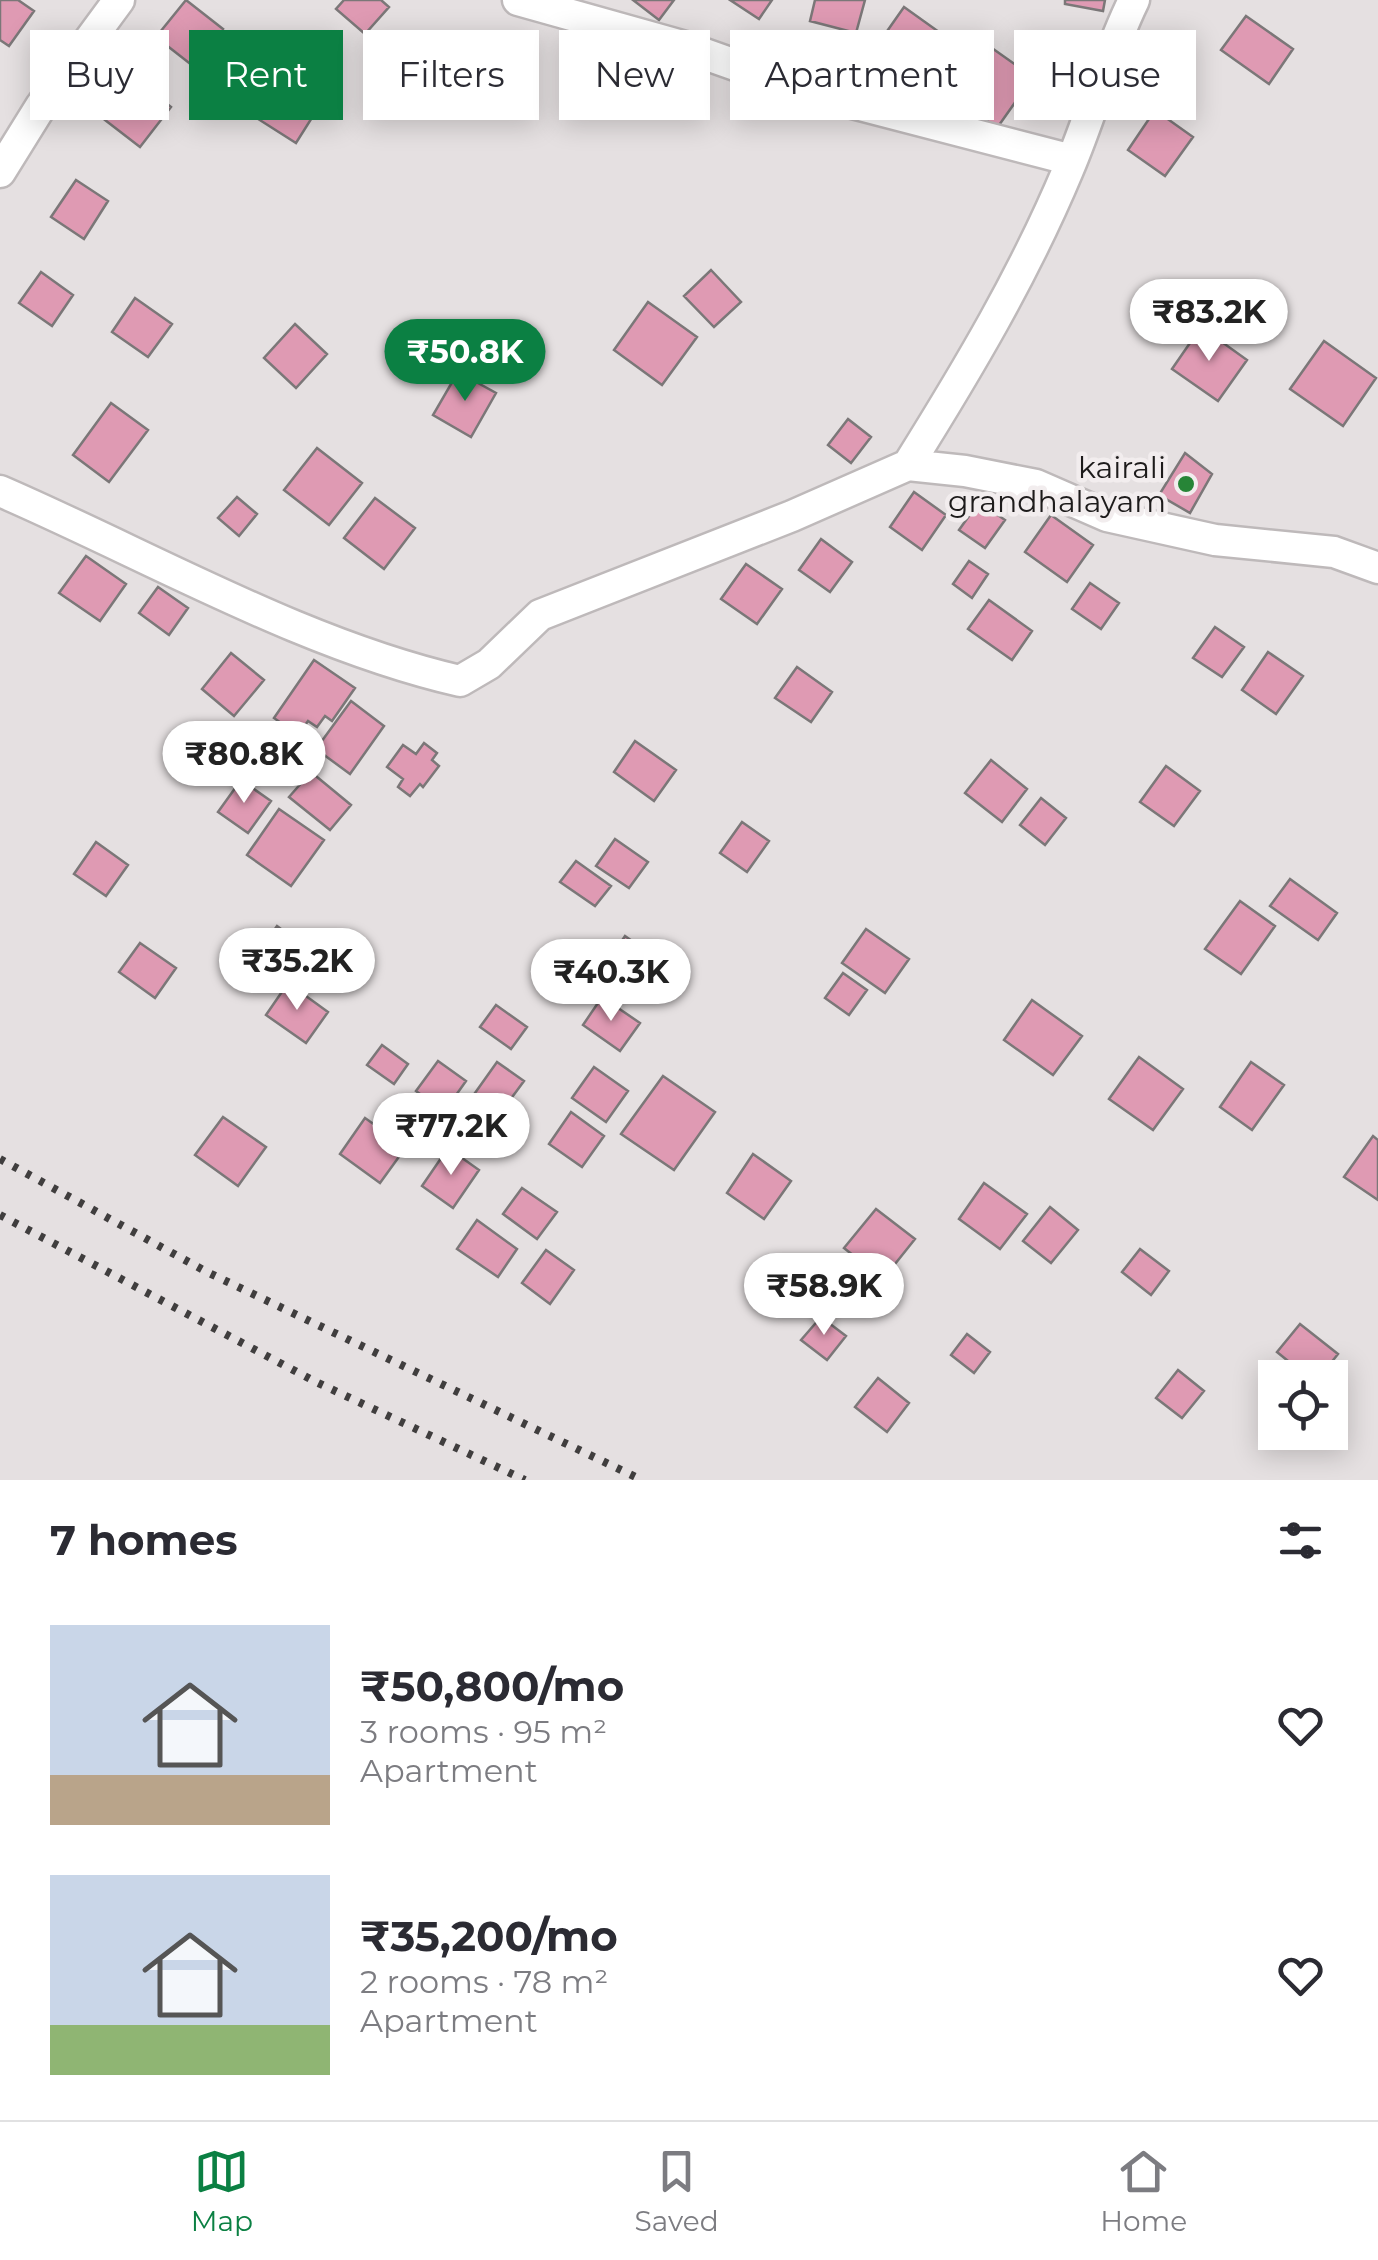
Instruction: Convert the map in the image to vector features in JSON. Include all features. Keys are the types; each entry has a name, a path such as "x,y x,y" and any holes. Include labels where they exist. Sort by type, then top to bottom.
{"street":[{"path":"0,172 40,106 119,0"},
{"path":"518,0 682,46 814,93 1072,160"},
{"path":"908,465 990,336 1072,160 1107,58 1134,0"},
{"path":"0,491 257,608 403,668 460,682 488,664 540,615 792,516 908,465 965,471 1036,486 1107,516 1215,540 1334,552 1378,568"}],"building":[{"path":"0,0 18,0 34,11 9,46 0,40"},
{"path":"186,0 223,29 189,30 189,63 169,47 169,30 162,30"},
{"path":"344,0 381,0 389,7 363,32 336,9"},
{"path":"633,0 674,0 659,20"},
{"path":"730,0 772,0 759,19"},
{"path":"815,0 865,0 857,30 810,21"},
{"path":"1065,0 1105,0 1103,11 1065,4"},
{"path":"904,7 936,30 888,30"},
{"path":"1246,16 1293,49 1269,84 1221,50"},
{"path":"994,50 1014,64 1014,104 997,128 986,120 994,120"},
{"path":"105,120 161,120 140,147"},
{"path":"260,120 311,120 296,143"},
{"path":"1148,120 1169,120 1193,137 1165,176 1128,150"},
{"path":"76,180 108,201 84,239 51,217"},
{"path":"711,270 741,302 714,327 684,296"},
{"path":"41,272 73,295 52,326 19,303"},
{"path":"135,298 172,324 148,357 112,332"},
{"path":"648,302 697,337 662,385 614,350"},
{"path":"295,324 327,354 296,388 264,358"},
{"path":"1201,327 1247,360 1218,401 1172,369"},
{"path":"1324,341 1376,378 1343,426 1290,389"},
{"path":"458,372 496,393 471,437 433,415"},
{"path":"111,403 148,430 109,482 73,455"},
{"path":"848,419 871,437 851,463 828,445"},
{"path":"317,448 362,483 329,525 284,490"},
{"name":"kairali grandhalayam","path":"1185,453 1212,474 1190,513 1159,495"},
{"path":"914,492 946,515 922,550 890,527"},
{"path":"237,497 257,514 239,536 218,518"},
{"path":"375,498 415,528 384,569 344,538"},
{"path":"979,502 1005,520 985,548 959,530"},
{"path":"1051,515 1093,545 1067,582 1025,552"},
{"path":"821,539 852,562 830,592 799,570"},
{"path":"86,556 126,584 100,621 59,593"},
{"path":"969,561 988,574 972,598 953,584"},
{"path":"746,564 782,589 757,624 721,599"},
{"path":"1090,583 1119,603 1101,629 1072,609"},
{"path":"158,587 188,608 169,635 139,613"},
{"path":"989,600 1032,631 1012,660 968,629"},
{"path":"1215,627 1244,647 1222,677 1193,658"},
{"path":"1268,652 1303,676 1276,714 1242,690"},
{"path":"231,653 264,680 234,716 202,689"},
{"path":"314,660 355,688 332,721 325,716 317,727 308,721 298,735 274,718"},
{"path":"797,667 832,692 811,722 775,698"},
{"path":"351,701 384,726 350,774 316,749"},
{"path":"635,741 676,770 654,801 614,772"},
{"path":"424,743 437,753 432,760 439,766 423,787 420,784 410,796 398,787 403,779 387,767 403,745 416,754"},
{"path":"991,760 1027,789 1002,822 965,793"},
{"path":"1166,766 1200,791 1174,826 1140,802"},
{"path":"311,772 351,805 330,830 289,797"},
{"path":"241,780 271,801 248,833 218,812"},
{"path":"1041,798 1066,818 1045,845 1020,825"},
{"path":"279,809 324,840 291,886 247,855"},
{"path":"742,822 769,841 747,872 720,853"},
{"path":"615,839 648,862 629,888 596,866"},
{"path":"96,842 128,865 106,896 74,874"},
{"path":"576,861 611,886 595,906 560,882"},
{"path":"1290,879 1337,913 1318,940 1270,906"},
{"path":"1240,901 1275,926 1241,974 1205,949"},
{"path":"277,926 308,949 289,976 258,953"},
{"path":"866,929 909,959 885,993 842,963"},
{"path":"625,936 652,955 635,978 609,960"},
{"path":"140,943 176,968 155,998 119,972"},
{"path":"843,973 867,990 849,1015 825,998"},
{"path":"288,983 328,1012 306,1043 266,1015"},
{"path":"602,997 640,1023 620,1051 583,1025"},
{"path":"1032,1000 1082,1036 1053,1075 1004,1040"},
{"path":"496,1005 527,1027 511,1049 480,1027"},
{"path":"382,1045 408,1064 394,1084 367,1065"},
{"path":"1139,1057 1183,1089 1153,1130 1109,1099"},
{"path":"438,1061 466,1081 444,1112 416,1091"},
{"path":"497,1062 524,1081 501,1112 475,1093"},
{"path":"1251,1062 1284,1085 1252,1130 1220,1107"},
{"path":"594,1067 628,1091 606,1122 572,1098"},
{"path":"663,1076 715,1112 674,1170 621,1134"},
{"path":"571,1112 604,1136 582,1167 549,1144"},
{"path":"223,1117 266,1147 238,1186 195,1155"},
{"path":"365,1118 406,1147 380,1183 340,1154"},
{"path":"1373,1136 1378,1140 1378,1200 1344,1177"},
{"path":"448,1148 479,1170 453,1208 422,1186"},
{"path":"753,1154 791,1181 764,1219 727,1193"},
{"path":"984,1183 1027,1214 1000,1249 959,1219"},
{"path":"522,1188 557,1212 537,1239 503,1214"},
{"path":"1050,1207 1078,1230 1051,1263 1023,1241"},
{"path":"876,1209 915,1239 883,1279 844,1248"},
{"path":"477,1220 517,1249 498,1277 457,1249"},
{"path":"1140,1249 1169,1271 1151,1295 1122,1272"},
{"path":"546,1250 574,1270 550,1304 522,1283"},
{"path":"821,1317 846,1336 827,1360 801,1340"},
{"path":"1300,1324 1338,1354 1333,1360 1287,1360 1277,1352"},
{"path":"967,1334 990,1352 974,1373 951,1355"},
{"path":"1178,1370 1204,1391 1182,1418 1156,1398"},
{"path":"878,1378 909,1403 887,1432 855,1407"}],"railway":[{"path":"0,1159 207,1272 642,1480"},
{"path":"0,1215 316,1382 525,1480"}],"place":[{"name":"kairali grandhalayam","path":"1186,484"}]}
